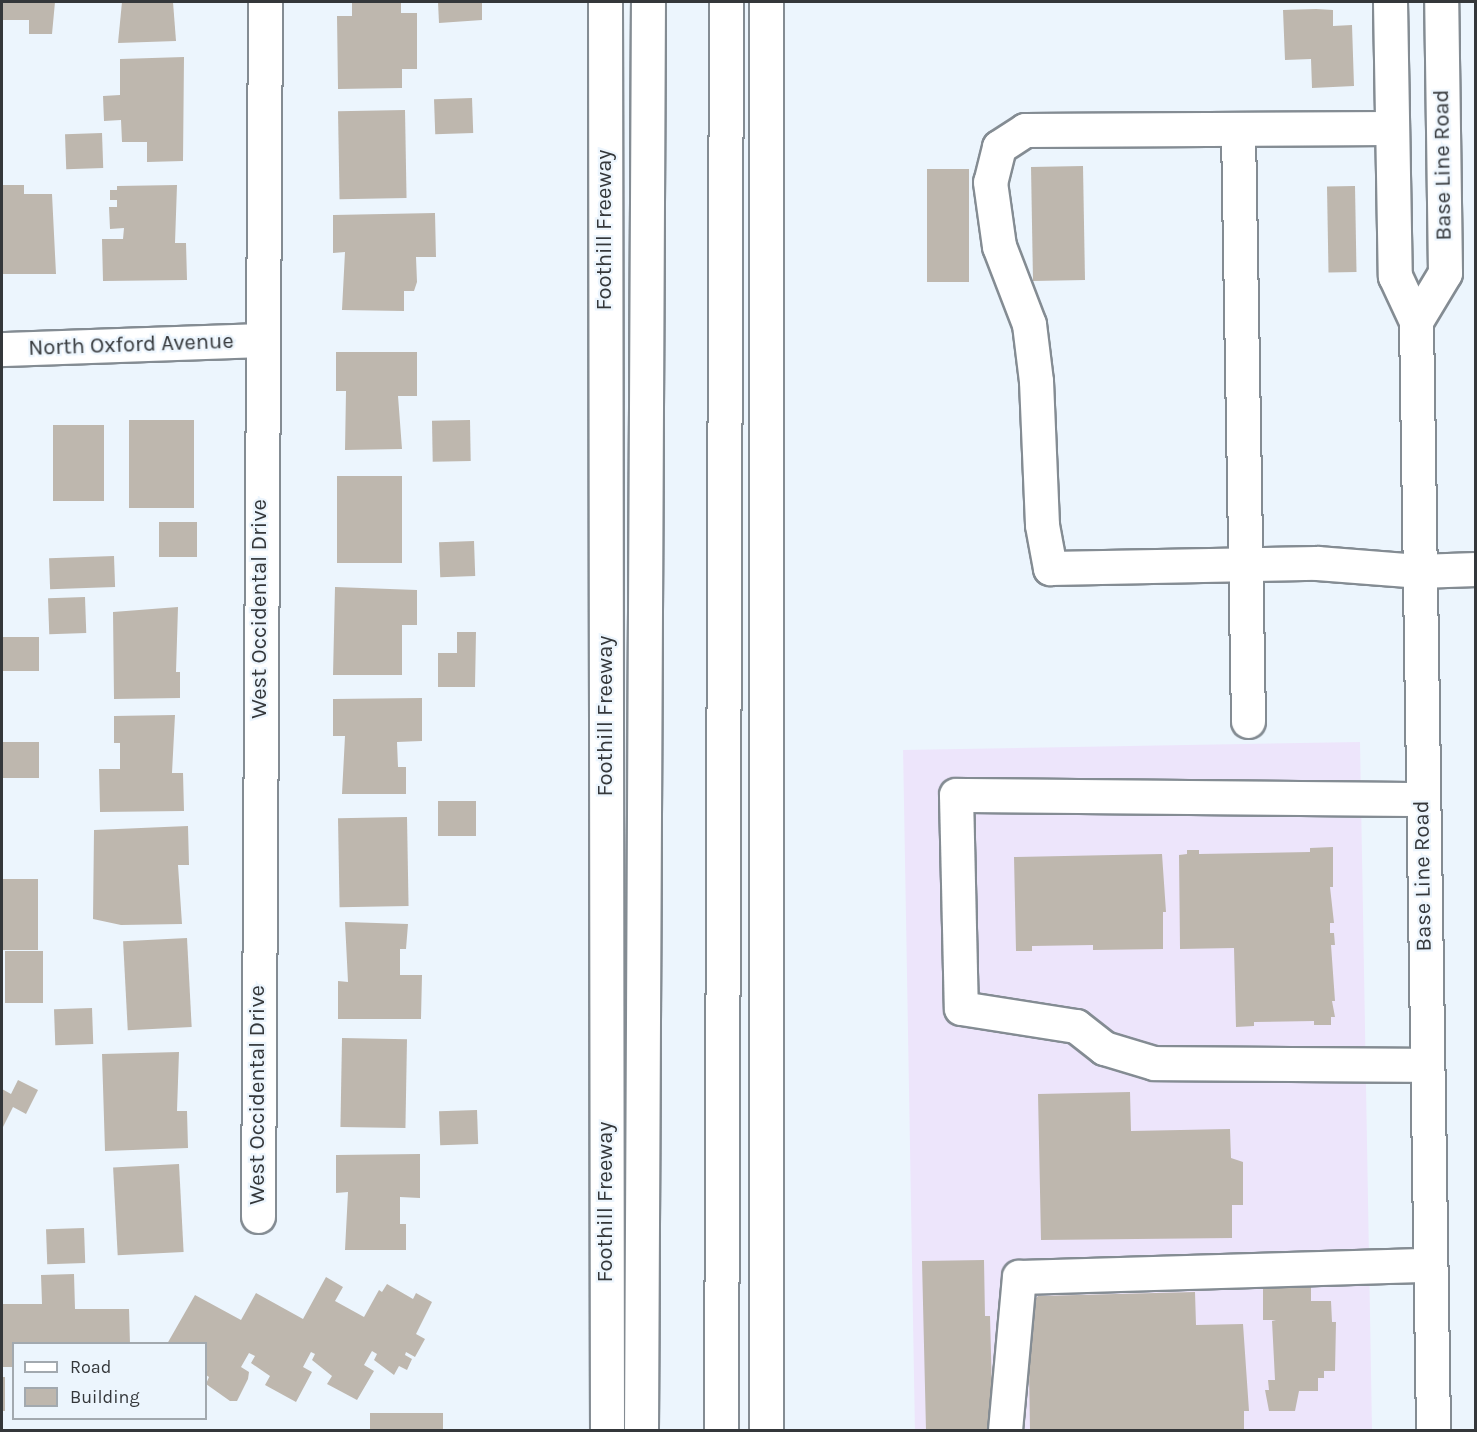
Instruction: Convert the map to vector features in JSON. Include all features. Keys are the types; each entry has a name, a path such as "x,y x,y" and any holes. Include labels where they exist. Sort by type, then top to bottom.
{"main road":[{"name":"West Occidental Drive","path":"258,1216 260,340 265,2"},
{"name":"Foothill Freeway","path":"605,2 607,1431"},
{"path":"641,1431 648,2"},
{"path":"721,1431 726,2"},
{"path":"766,2 766,1431"},
{"name":"Base Line Road","path":"1390,2 1390,128 1395,276 1416,321 1418,571 1433,1431"},
{"name":"Base Line Road","path":"1416,321 1444,273 1441,2"},
{"path":"1390,128 1025,130 999,147 990,182 999,246 1029,324 1036,381 1042,525 1050,568 1367,564 1418,571 1476,569"},
{"path":"1238,130 1248,721"},
{"name":"North Oxford Avenue","path":"2,349 260,340"},
{"path":"1422,799 956,795 961,1008 1076,1026 1104,1048 1154,1063 1426,1065"},
{"path":"1005,1431 1019,1277 1430,1265"}],"shaded area":[{"path":"1360,742 1372,1430 915,1430 903,750"}],"building":[{"path":"2,2 55,2 52,34 29,34 29,20 2,20"},
{"path":"122,2 173,2 176,41 118,43"},
{"path":"352,2 401,2 401,13 417,13 417,69 402,69 402,88 338,89 337,16 352,16"},
{"path":"438,2 482,2 482,20 439,23"},
{"path":"1283,10 1333,10 1333,26 1352,25 1354,86 1312,88 1311,59 1285,60"},
{"path":"184,57 183,161 147,162 147,142 122,142 121,120 104,121 103,96 120,95 120,59"},
{"path":"472,98 473,133 435,134 434,99"},
{"path":"405,110 407,198 340,199 338,111"},
{"path":"102,133 103,168 66,169 65,134"},
{"path":"1083,166 1085,280 1033,281 1031,167"},
{"path":"927,169 969,169 969,282 927,282"},
{"path":"2,185 24,185 24,194 52,194 56,274 3,274"},
{"path":"177,185 175,243 186,243 187,280 103,281 102,239 123,239 124,228 110,229 109,207 117,207 117,200 110,200 110,190 117,190 117,186"},
{"path":"1327,186 1355,186 1357,272 1329,272"},
{"path":"435,213 436,257 416,257 417,282 414,291 404,291 404,311 342,310 345,252 333,253 333,215"},
{"path":"336,352 417,352 417,396 398,396 402,449 345,450 346,391 336,391"},
{"path":"129,420 194,420 194,508 129,508"},
{"path":"470,420 471,461 433,462 432,421"},
{"path":"53,425 104,425 104,501 53,501"},
{"path":"337,476 402,476 402,563 337,563"},
{"path":"159,522 197,522 197,557 159,557"},
{"path":"474,541 475,576 440,577 439,542"},
{"path":"114,556 115,587 50,589 49,558"},
{"path":"335,587 417,590 417,625 402,625 402,675 333,675"},
{"path":"85,597 86,633 49,634 48,598"},
{"path":"178,607 176,672 180,672 180,698 114,699 113,612"},
{"path":"457,632 476,632 475,687 438,687 438,653 457,653"},
{"path":"2,637 39,637 39,671 2,671"},
{"path":"422,698 422,741 397,742 398,767 406,767 406,794 342,794 345,736 333,736 333,699"},
{"path":"175,715 172,773 183,773 184,811 100,812 99,769 120,769 120,743 114,743 114,716"},
{"path":"3,742 39,742 39,778 3,778"},
{"path":"438,801 476,801 476,836 438,836"},
{"path":"407,817 409,906 340,907 338,818"},
{"path":"188,826 189,865 178,865 182,924 121,925 93,919 94,830"},
{"path":"1333,847 1333,887 1330,887 1334,923 1330,923 1330,933 1334,933 1335,945 1331,945 1335,1001 1332,1001 1335,1017 1331,1017 1331,1025 1314,1025 1314,1021 1254,1022 1254,1026 1236,1027 1234,948 1180,949 1179,855 1187,854 1187,850 1199,850 1199,854 1310,852 1310,848"},
{"path":"1162,854 1166,912 1163,912 1163,949 1093,950 1093,945 1032,946 1032,951 1016,951 1014,857"},
{"path":"2,879 38,879 38,950 2,950"},
{"path":"345,922 408,924 406,949 400,949 400,975 422,975 421,1019 338,1019 338,981 348,982"},
{"path":"187,938 192,1027 128,1030 123,941"},
{"path":"5,951 43,951 43,1003 5,1003"},
{"path":"92,1008 93,1044 55,1045 54,1009"},
{"path":"342,1038 407,1039 405,1128 340,1127"},
{"path":"179,1052 177,1111 187,1111 188,1148 105,1151 102,1054"},
{"path":"18,1080 38,1090 26,1114 13,1107 2,1129 2,1089 11,1094"},
{"path":"1130,1092 1131,1131 1230,1129 1231,1158 1243,1162 1243,1205 1232,1205 1232,1238 1041,1240 1038,1094"},
{"path":"477,1110 478,1144 440,1145 439,1111"},
{"path":"420,1154 420,1198 400,1197 400,1224 406,1224 406,1250 345,1250 348,1192 336,1193 336,1155"},
{"path":"179,1164 184,1252 118,1255 113,1167"},
{"path":"84,1228 85,1263 47,1264 46,1229"},
{"path":"984,1260 985,1316 990,1316 993,1430 926,1430 922,1261"},
{"path":"74,1274 75,1309 129,1309 130,1342 12,1342 12,1367 2,1367 2,1304 42,1304 41,1275"},
{"path":"326,1277 343,1287 335,1301 364,1317 379,1290 382,1292 387,1284 413,1299 416,1293 432,1302 416,1334 425,1339 415,1357 406,1352 405,1355 412,1359 407,1370 399,1366 394,1375 374,1360 377,1354 372,1351 364,1365 374,1371 357,1400 327,1384 332,1376 312,1360 315,1354 311,1352 303,1367 312,1372 296,1402 265,1385 270,1376 251,1363 255,1356 249,1353 241,1367 249,1372 248,1379 237,1401 230,1401 207,1385 209,1377 207,1376 207,1342 168,1342 195,1295 241,1320 256,1293 303,1319"},
{"path":"1311,1287 1311,1301 1331,1301 1332,1322 1336,1322 1335,1371 1324,1371 1324,1378 1318,1378 1318,1391 1299,1391 1295,1411 1269,1411 1265,1390 1269,1390 1268,1380 1275,1380 1272,1321 1276,1320 1263,1320 1263,1288"},
{"path":"1195,1292 1196,1325 1243,1324 1249,1411 1244,1411 1244,1430 1030,1430 1028,1307 1038,1296"},
{"path":"2,1377 5,1377 5,1411 2,1411"},
{"path":"370,1413 443,1413 443,1430 370,1430"}]}
